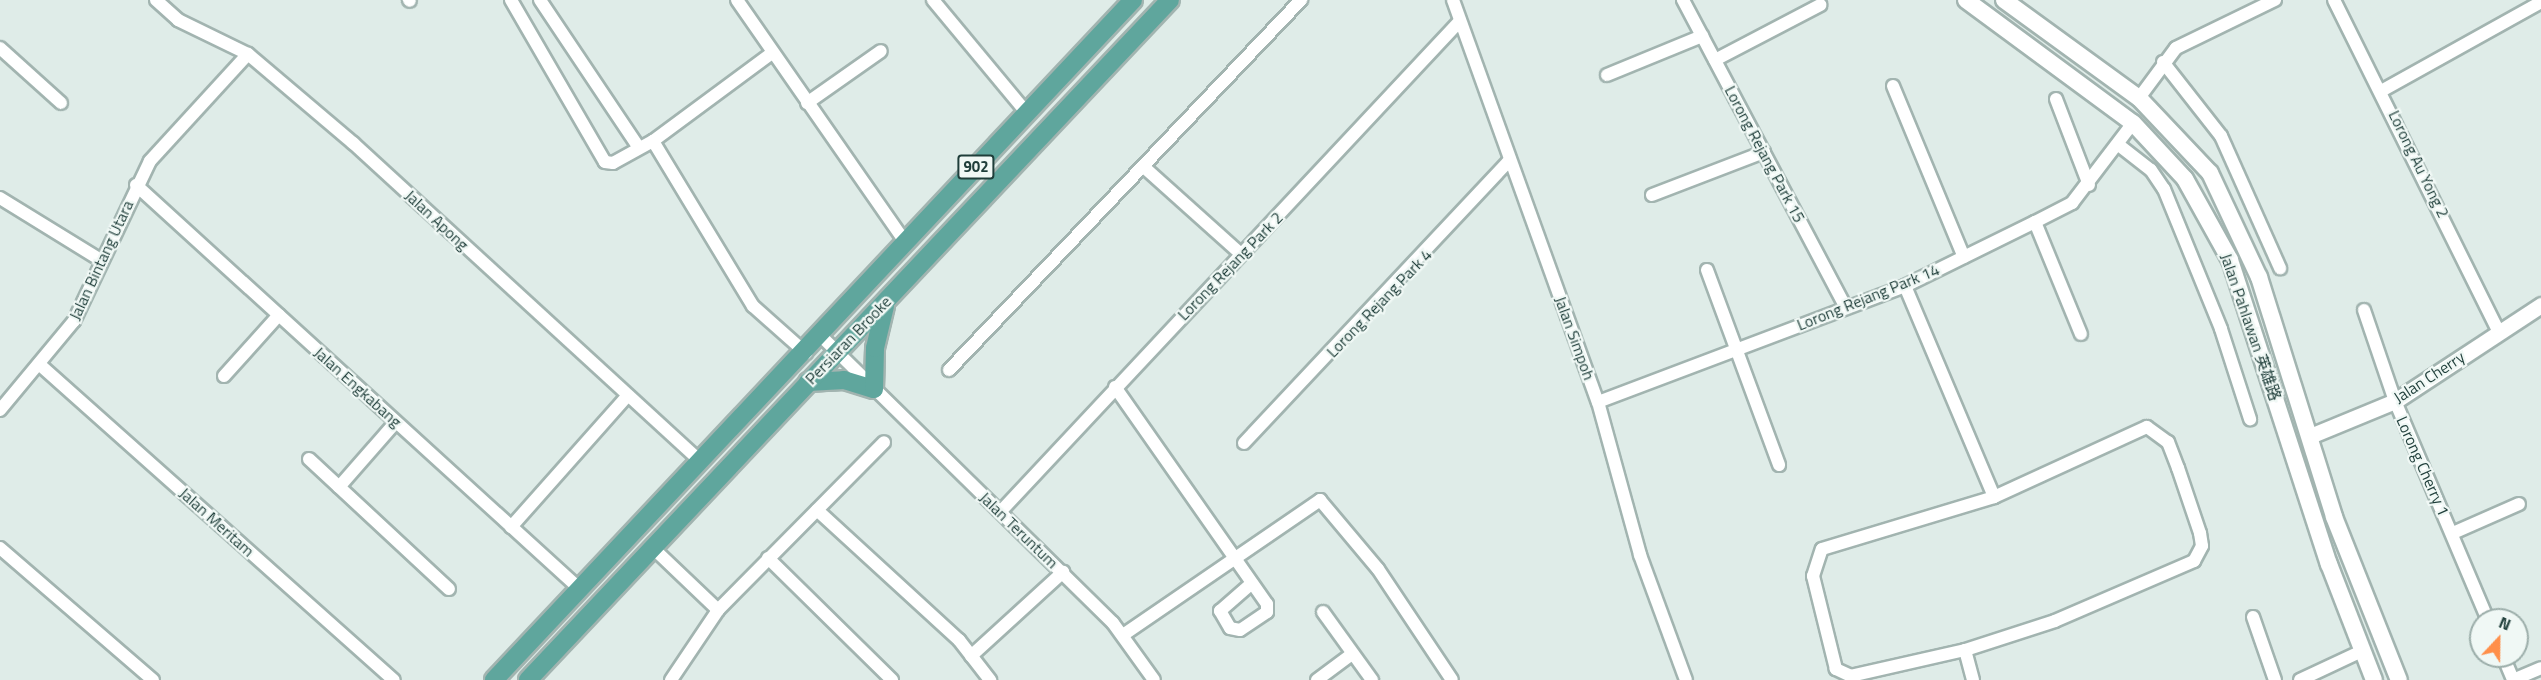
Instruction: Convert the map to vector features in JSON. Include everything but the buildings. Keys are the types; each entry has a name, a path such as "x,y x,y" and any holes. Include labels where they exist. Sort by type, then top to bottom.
{"main road":[{"name":"Persiaran Brooke","path":"494,680 806,353 1026,112 1132,0"},
{"name":"Persiaran Brooke","path":"528,680 1170,0"},
{"name":"Jalan Pahlawan 英雄路","path":"1966,0 2133,123 2185,179 2230,260 2362,651 2374,680"},
{"name":"Jalan Pahlawan 英雄路","path":"2004,0 2139,98 2210,173 2236,225 2278,331 2334,517 2398,680"},
{"path":"808,382 844,380 874,389 879,319 888,299"}],"street":[{"name":"Jalan Apong","path":"156,0 178,20 248,54 701,462"},
{"path":"511,0 597,156 613,163 653,141 772,53"},
{"path":"540,0 639,148"},
{"path":"737,0 906,243"},
{"path":"933,0 1026,112"},
{"path":"949,370 1145,168 1302,0"},
{"name":"Jalan Simpoh","path":"1453,0 1459,22 1598,402 1640,555 1686,680"},
{"name":"Lorong Rejang Park 15","path":"1683,0 1846,308"},
{"path":"2139,98 2163,62 2213,27 2276,0"},
{"name":"Lorong Au Yong 2","path":"2334,0 2383,90 2498,331"},
{"path":"2383,90 2541,2"},
{"path":"1715,60 1820,5"},
{"name":"Lorong Rejang Park 2","path":"1002,510 1459,22"},
{"path":"1608,75 1702,36"},
{"path":"0,48 61,102"},
{"path":"807,103 881,51"},
{"name":"Jalan Bintang Utara","path":"0,411 74,321 99,259 150,161 248,54"},
{"path":"2163,62 2225,144 2280,268"},
{"path":"1893,86 1964,257"},
{"path":"2056,99 2089,185"},
{"name":"Lorong Rejang Park 14","path":"1598,402 1905,286 2072,203 2120,146 2133,123"},
{"path":"653,141 753,306 806,353"},
{"path":"2120,146 2151,170 2164,189 2221,329 2250,419"},
{"path":"1652,195 1764,152"},
{"name":"Lorong Rejang Park 4","path":"1244,442 1510,160"},
{"path":"1145,168 1241,254"},
{"name":"Jalan Engkabang","path":"136,185 581,590"},
{"path":"1,200 99,259"},
{"path":"2035,222 2081,334"},
{"path":"1707,270 1734,350 1779,465"},
{"path":"1905,286 1994,497"},
{"name":"Jalan Cherry","path":"2310,436 2395,401 2498,331 2541,305"},
{"name":"Lorong Cherry 1","path":"2364,310 2395,401 2483,608"},
{"path":"224,376 279,315"},
{"name":"Jalan Teruntum","path":"821,336 1063,572 1123,635 1155,680"},
{"name":"Jalan Meritam","path":"39,364 394,680"},
{"path":"1115,387 1238,560 1251,584"},
{"path":"512,527 628,395"},
{"path":"339,487 396,422"},
{"path":"2147,427 2168,442 2202,546 2194,561 2055,621 1965,650 1844,674 1833,662 1813,576 1816,558 1833,544 1994,497 2147,427"},
{"path":"674,679 718,610 884,442"},
{"path":"309,459 449,589"},
{"path":"1123,635 1238,560 1316,502 1327,502 1452,680"},
{"path":"2452,533 2519,504"},
{"path":"817,510 971,656 990,680"},
{"path":"0,548 153,680"},
{"path":"653,548 718,610"},
{"path":"768,558 892,680"},
{"path":"971,656 1063,572"},
{"path":"1323,612 1372,680"},
{"path":"2253,616 2275,680"},
{"path":"1965,650 1973,680"},
{"path":"2301,680 2362,651"},
{"path":"1317,680 1352,654"},
{"path":"2513,680 2541,668"}]}
